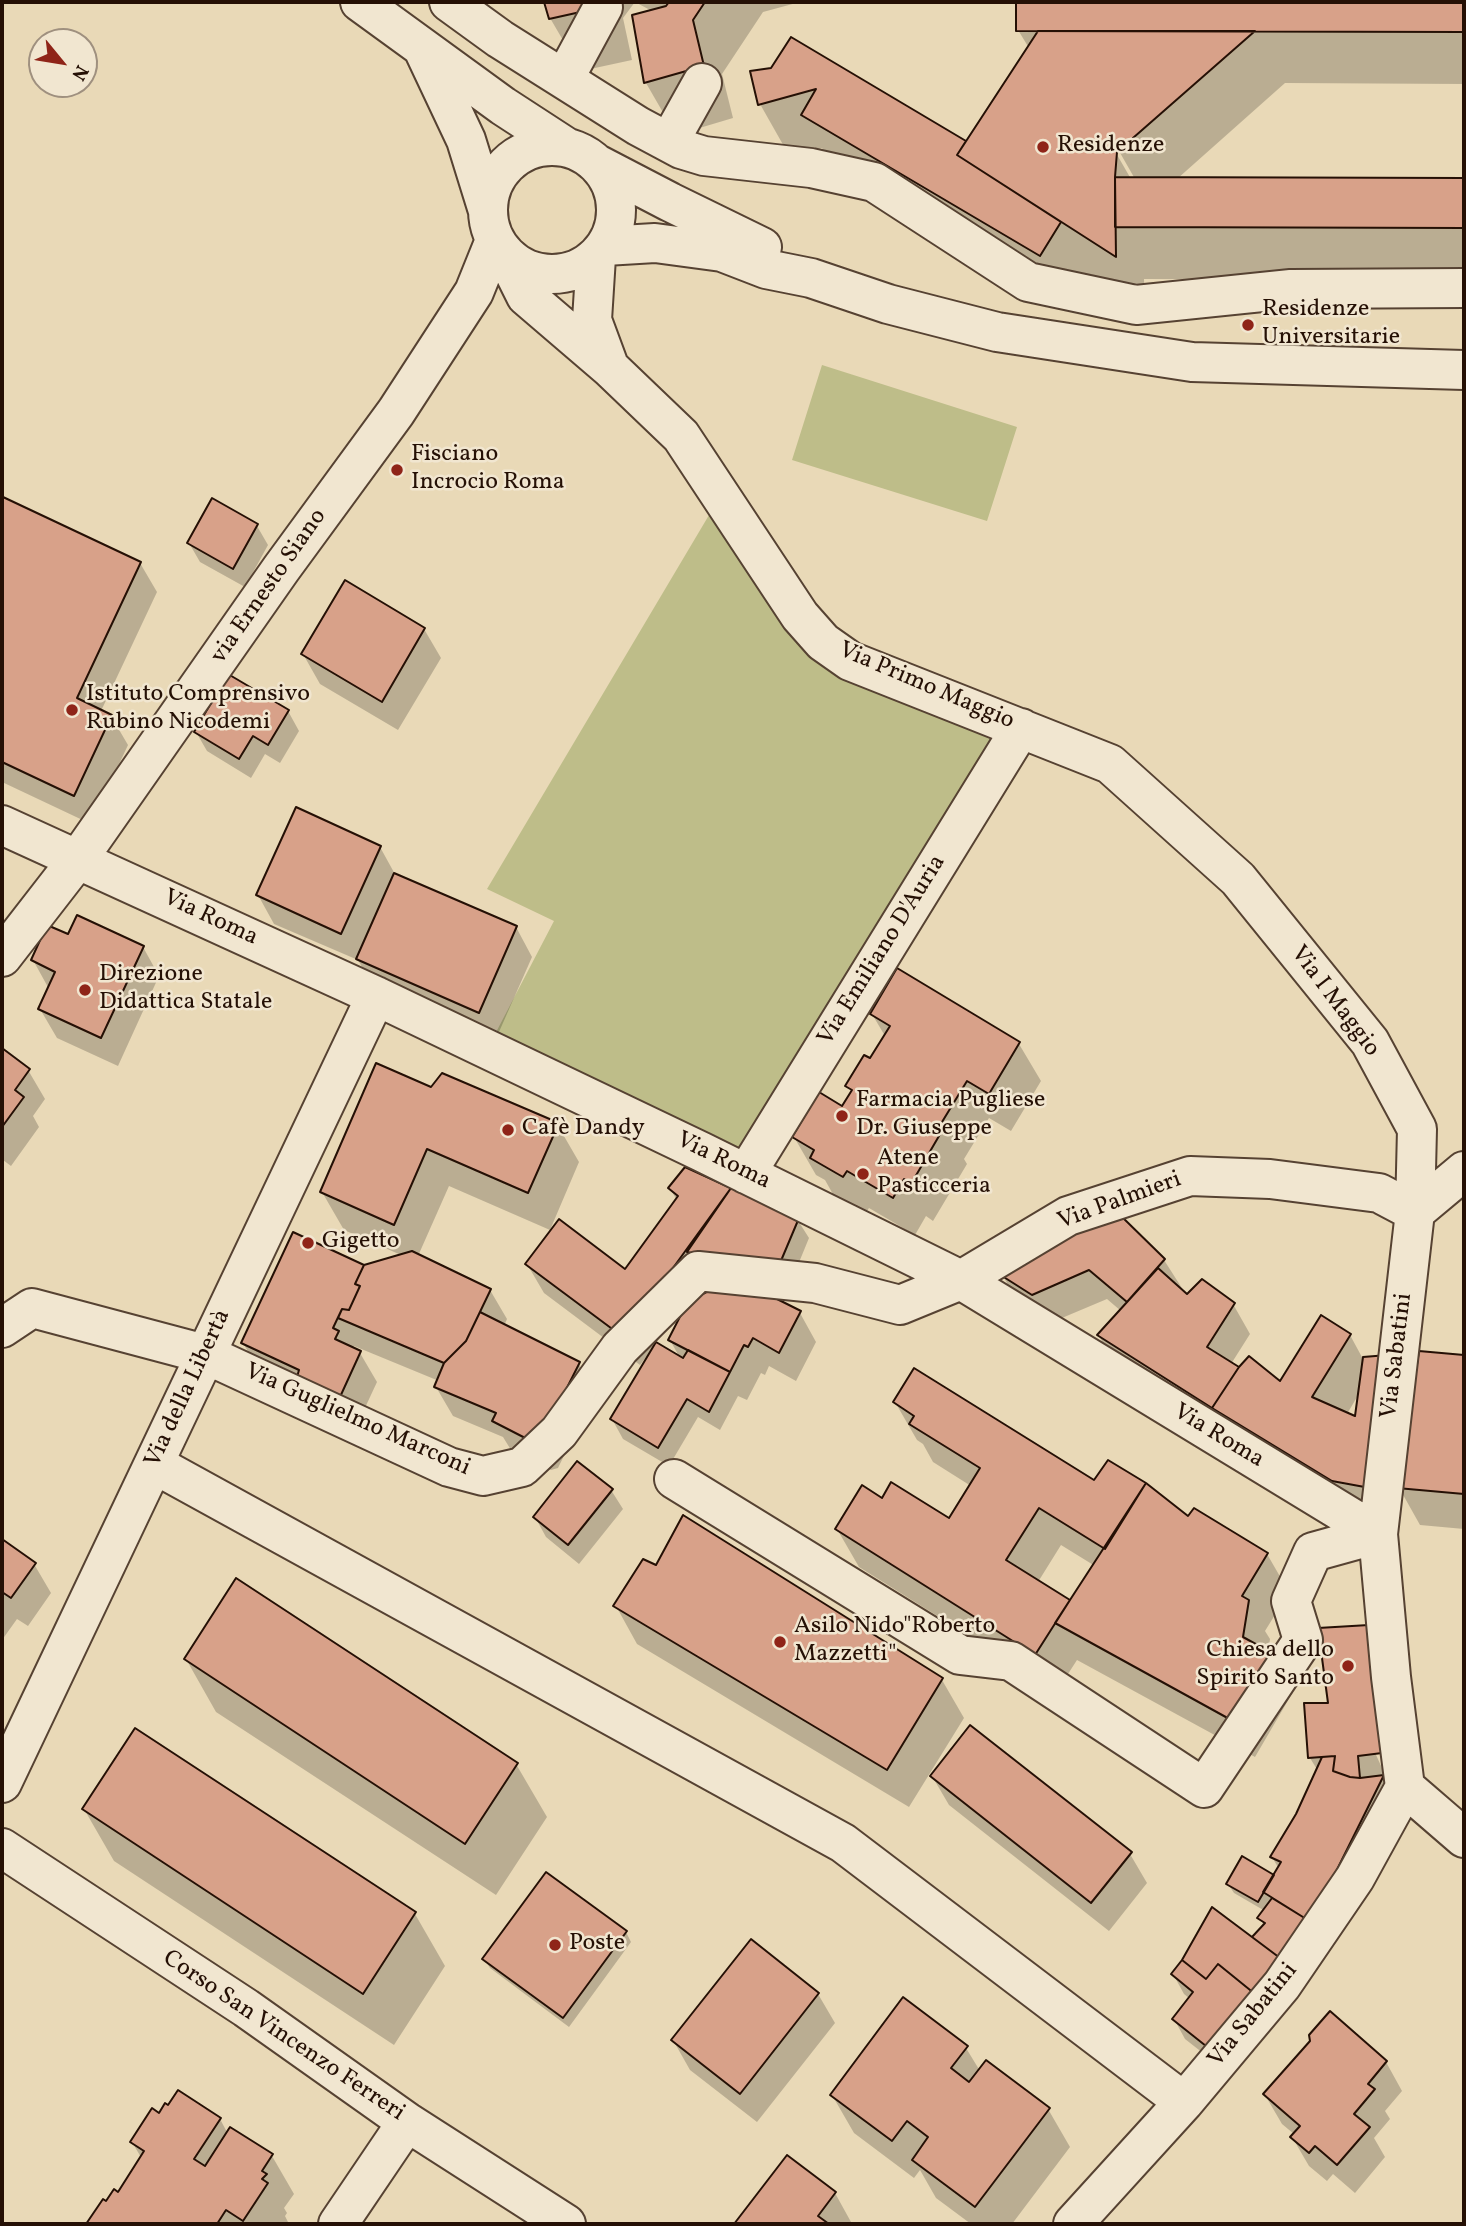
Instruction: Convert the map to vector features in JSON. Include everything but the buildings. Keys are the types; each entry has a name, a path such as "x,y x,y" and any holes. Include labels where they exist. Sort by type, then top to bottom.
{"street":[{"path":"360,2 503,106 581,155 770,251 811,278"},
{"path":"454,3 500,39 681,149 704,156 811,168 874,182 1028,282 1136,305 1292,289 1464,288"},
{"path":"564,79 603,7"},
{"path":"424,49 466,140 496,235 526,296 610,368"},
{"path":"669,142 702,83"},
{"path":"543,146 581,155 614,191 615,225 601,251 585,266 553,275 538,273 518,265 496,235 494,182 513,160 543,146"},
{"name":"via Ernesto Siano","path":"2,957 78,859 396,412 474,292 496,235"},
{"path":"601,251 654,243 722,252 765,269 811,278 888,304 998,332 1192,362 1464,370"},
{"path":"601,251 592,320 610,368"},
{"name":"Via Primo Maggio","path":"610,368 681,436 800,616 823,642 850,661 1110,764 1180,826"},
{"name":"Via Emiliano D'Auria","path":"746,1174 1021,728"},
{"name":"Via Roma","path":"2,824 376,996 961,1280 1380,1518"},
{"name":"Via I Maggio","path":"1180,826 1238,879 1370,1042 1418,1129 1415,1212"},
{"name":"Via della Libertà","path":"2,1783 376,996"},
{"path":"1415,1212 1464,1171"},
{"name":"Via Palmieri","path":"961,1280 1068,1216 1190,1176 1270,1179 1379,1193 1415,1212"},
{"name":"Via Sabatini","path":"1073,2224 1184,2102 1282,1985 1355,1878 1405,1787 1391,1677 1380,1518 1415,1212"},
{"name":"Via Guglielmo Marconi","path":"205,1353 449,1467 483,1476 522,1467 559,1432 620,1348 698,1271 815,1283 900,1306 961,1280"},
{"path":"2,1328 32,1308 205,1353"},
{"path":"153,1464 843,1843 1184,2102"},
{"path":"674,1479 960,1655 1011,1661 1204,1788 1303,1640 1291,1601 1313,1552 1380,1518"},
{"path":"1405,1787 1464,1838"},
{"name":"Corso San Vincenzo Ferreri","path":"2,1847 246,2008 407,2122 566,2224"},
{"path":"338,2224 407,2122"}],"shaded area":[{"path":"822,365 1017,427 987,521 792,460"},
{"path":"715,505 802,638 1026,735 766,1168 493,1038 554,921 487,889"}],"place":[{"name":"Residenze","path":"1043,147"},
{"name":"Residenze Universitarie","path":"1248,325"},
{"name":"Fisciano Incrocio Roma","path":"397,470"},
{"name":"Istituto Comprensivo Rubino Nicodemi","path":"72,710"},
{"name":"Direzione Didattica Statale","path":"85,990"},
{"name":"Farmacia Pugliese Dr. Giuseppe","path":"842,1116"},
{"name":"Cafè Dandy","path":"508,1130"},
{"name":"Atene Pasticceria","path":"863,1174"},
{"name":"Gigetto","path":"308,1243"},
{"name":"Asilo Nido\"Roberto Mazzetti\"","path":"780,1642"},
{"name":"Chiesa dello Spirito Santo","path":"1348,1666"},
{"name":"Poste","path":"555,1945"}]}
